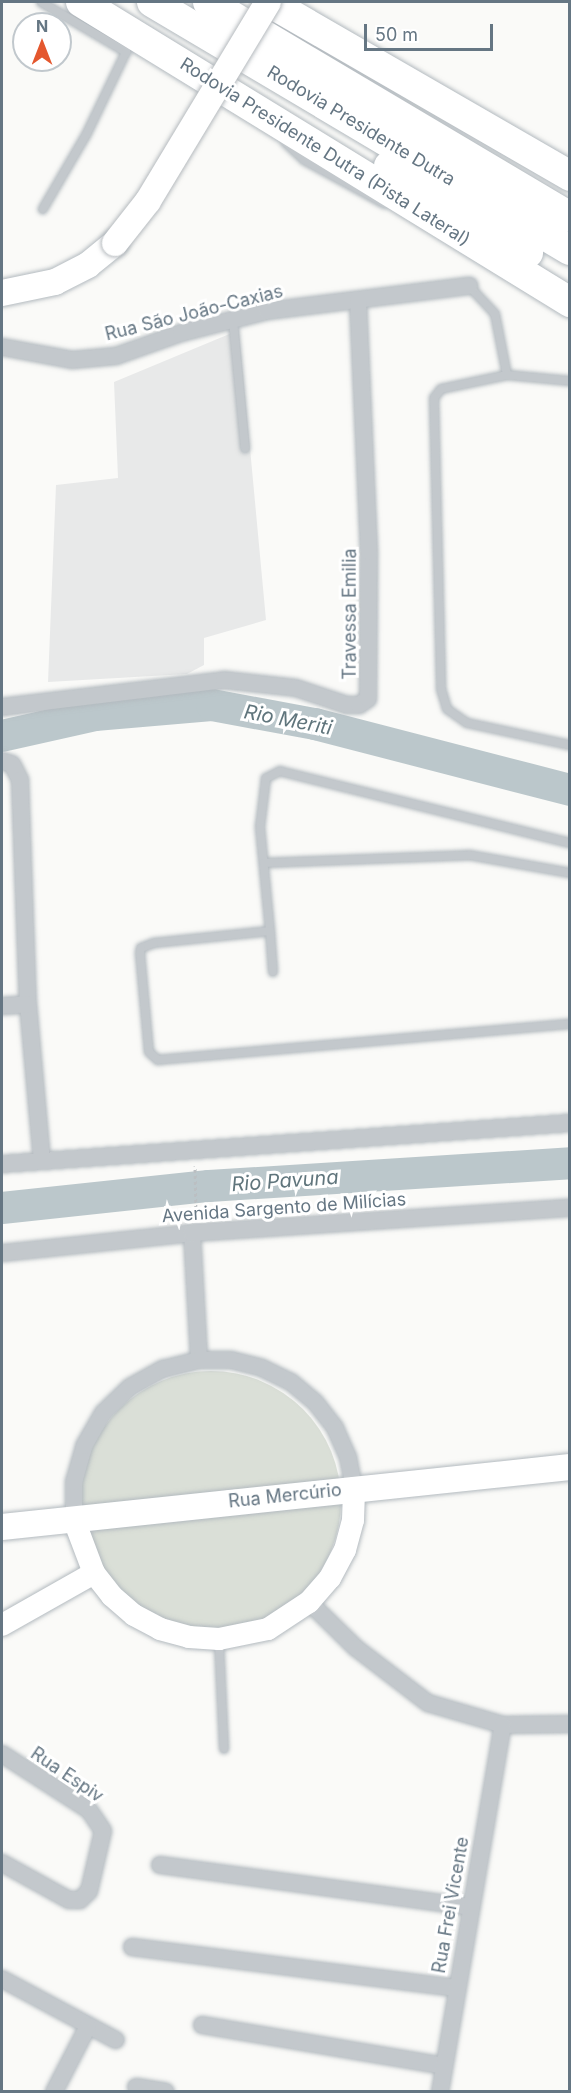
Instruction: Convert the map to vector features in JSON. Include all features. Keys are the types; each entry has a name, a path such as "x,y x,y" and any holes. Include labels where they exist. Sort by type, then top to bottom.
{"highway":[{"name":"Rodovia Presidente Dutra (Pista Lateral)","path":"81,2 570,302"},
{"name":"Rodovia Presidente Dutra","path":"152,2 570,250"},
{"name":"Rodovia Presidente Dutra","path":"208,2 570,217"},
{"path":"268,2 563,170"},
{"path":"296,87 334,131 570,279"}],"main road":[{"path":"2,293 55,282 88,265 115,243 148,201 268,2"},
{"name":"Rua Mercúrio","path":"2,1527 354,1488 570,1467"}],"street":[{"name":"Rua São João-Caxias","path":"2,347 72,360 116,356 267,311 469,286"},
{"name":"Travessa Emilia","path":"2,708 224,680 296,688 347,705 359,705 368,699 369,552 358,300"},
{"path":"7,762 20,780 28,1004 42,1160"},
{"path":"2,1006 28,1004"},
{"path":"2,1164 570,1123"},
{"name":"Avenida Sargento de Milícias","path":"2,1253 192,1233 570,1208"},
{"path":"192,1233 199,1360"},
{"path":"199,1360 231,1360 262,1368 291,1382 315,1402 335,1428 348,1457 354,1488 353,1520 345,1550 330,1578 309,1602 268,1629 219,1639 189,1637 160,1629 112,1596 94,1573 74,1520 74,1482 84,1446 103,1413 130,1387 146,1378 163,1369 199,1360"},
{"path":"2,1626 94,1573"},
{"path":"309,1602 371,1661 428,1703 503,1725 570,1724"},
{"name":"Rua Frei Vicente","path":"440,2091 503,1725"},
{"name":"Rua Espiv","path":"2,1754 89,1810 101,1824 102,1841 89,1891 80,1900 69,1900 2,1863"},
{"path":"160,1865 471,1907"},
{"path":"132,1947 456,1988"},
{"path":"2,1979 116,2040"},
{"path":"202,2025 444,2066"},
{"path":"54,2091 88,2026"},
{"path":"136,2087 166,2091"}],"lane":[{"path":"41,2 126,52 86,135 43,209"},
{"path":"241,100 304,160 395,209"},
{"path":"405,213 467,240"},
{"path":"469,286 495,314 507,375"},
{"path":"233,320 245,448"},
{"path":"570,381 507,375 441,389 434,398 441,689 447,709 467,723 570,745"},
{"path":"273,972 260,827 267,778 280,771 570,843"},
{"path":"264,863 469,855 570,873"},
{"path":"270,931 154,944 141,948 152,1056 167,1060 570,1024"},
{"path":"219,1639 224,1749"}],"path":[{"path":"164,1217 196,1214 195,1162"}],"shaded area":[{"path":"239,330 266,620 204,638 204,665 187,674 48,682 56,485 118,478 114,382"},
{"path":"198,1371 224,1371 249,1376 272,1386 294,1400 312,1418 326,1440 336,1463 341,1501 336,1539 326,1562 312,1584 294,1602 272,1616 249,1626 224,1631 198,1631 173,1626 150,1616 128,1602 110,1584 96,1562 86,1539 81,1514 81,1488 86,1463 96,1440 110,1418 128,1400 150,1386 173,1376"}],"waterway":[{"name":"Rio Meriti","path":"2,736 95,715 212,705 315,724 570,790"},
{"name":"Rio Pavuna","path":"2,1208 209,1186 570,1163"}]}
